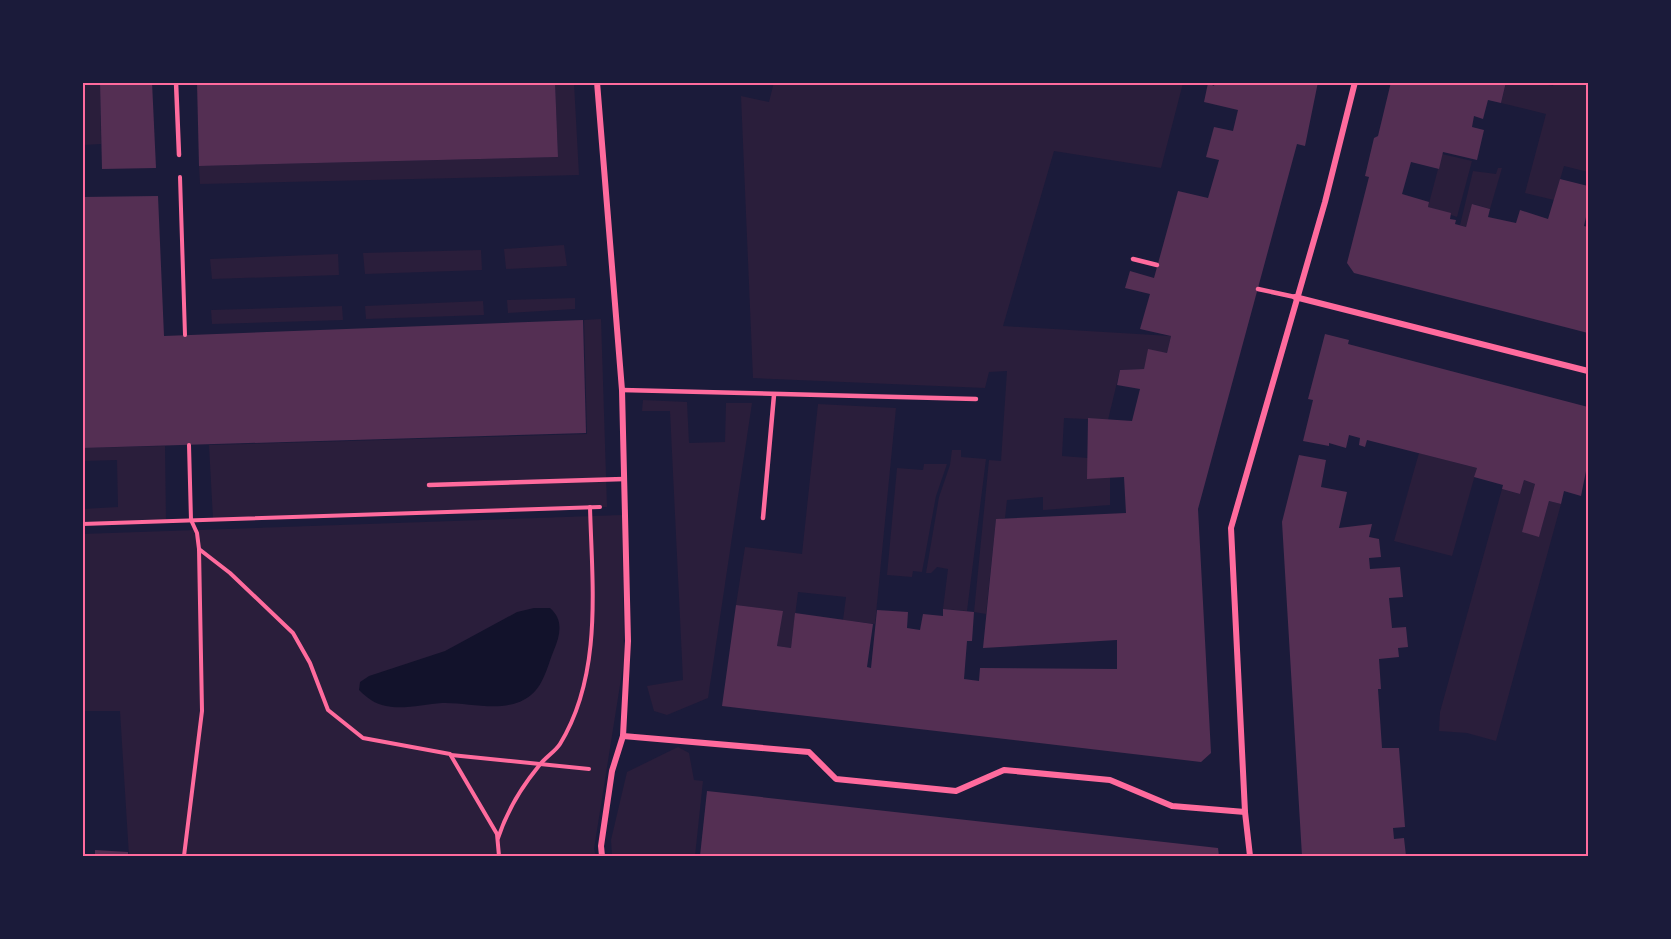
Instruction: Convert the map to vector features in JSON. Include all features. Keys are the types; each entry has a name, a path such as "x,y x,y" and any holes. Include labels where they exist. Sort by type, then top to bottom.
{"street":[{"path":"597,82 622,390 628,641 623,736 612,771 602,856"},
{"path":"1250,856 1245,812 1231,528 1295,297 1325,202 1355,82"},
{"path":"1295,297 1588,371"},
{"path":"623,736 809,752 836,779 956,791 1004,770 1110,780 1172,806 1245,812"}],"lane":[{"path":"177,82 179,155"},
{"path":"1133,259 1157,265"},
{"path":"1258,289 1295,297"},
{"path":"622,390 976,399"},
{"path":"763,518 774,395"},
{"path":"429,485 624,479"}],"path":[{"path":"179,155 185,335"},
{"path":"184,856 202,711 199,549 197,533 191,520 189,445"},
{"path":"82,524 624,506"},
{"path":"499,856 498,838 514,801 540,764 560,744 578,703 589,660 593,617 590,507"},
{"path":"199,549 230,573 292,633 310,663 328,710 363,738 450,754 612,771"},
{"path":"450,754 498,838"}],"shaded area":[{"path":"774,82 1183,83 1161,168 1054,151 1003,326 1171,336 1167,353 1148,350 1144,369 1120,370 1108,420 1064,418 1062,456 1088,458 1110,477 1110,505 1043,510 1043,497 1007,500 1005,518 996,520 986,614 974,612 989,460 1001,461 1007,371 989,372 985,388 753,378 741,96 769,102"},
{"path":"82,83 100,83 101,144 83,145"},
{"path":"555,83 574,83 579,175 200,184 199,166 558,157"},
{"path":"1506,83 1539,83 1553,86 1554,83 1588,83 1588,172 1564,166 1554,200 1525,193 1546,114 1501,103"},
{"path":"1442,154 1472,161 1457,217 1428,207"},
{"path":"1498,168 1502,168 1490,209 1473,204 1466,227 1460,225 1473,171 1496,174"},
{"path":"564,245 567,266 506,269 504,249"},
{"path":"481,250 482,270 365,274 363,253"},
{"path":"338,254 339,275 212,279 210,259"},
{"path":"575,298 575,309 508,313 507,300"},
{"path":"483,301 484,315 366,319 365,306"},
{"path":"342,306 343,320 212,324 211,310"},
{"path":"601,319 607,507 213,519 209,445 587,434 584,320"},
{"path":"643,400 687,402 689,443 725,442 726,403 752,403 708,698 667,715 654,711 647,686 683,680 670,411 642,411"},
{"path":"818,404 896,408 875,624 843,620 846,597 798,592 791,648 777,646 782,611 736,605 745,547 802,554"},
{"path":"165,446 166,521 83,524 82,509 118,507 117,460 83,461 83,448"},
{"path":"952,450 961,450 961,457 986,459 967,611 943,609 948,569 937,567 931,573 926,573 939,497 950,465"},
{"path":"1419,453 1477,468 1452,556 1394,541"},
{"path":"924,464 947,464 936,496 922,572 913,571 912,577 887,575 897,468 923,470"},
{"path":"1524,480 1535,484 1523,532 1539,536 1549,501 1561,504 1496,741 1467,733 1439,731 1440,712 1502,489 1520,494"},
{"path":"622,515 624,660 594,849 596,856 129,856 120,711 83,711 82,534"},
{"path":"534,608 550,608 560,628 542,680 531,695 521,701 500,706 442,703 393,707 375,702 359,690 360,682 369,676 445,651 517,612"},
{"path":"678,747 689,753 694,780 703,781 695,856 612,856 611,840 627,772"}],"building":[{"path":"100,82 152,82 156,168 102,169"},
{"path":"197,82 555,82 558,157 199,166"},
{"path":"1215,82 1318,82 1305,146 1297,144 1198,509 1211,753 1201,762 722,706 736,605 783,611 777,646 791,648 795,613 873,624 867,667 871,668 877,610 908,612 907,628 920,630 923,614 943,616 943,609 974,612 972,641 967,641 964,679 979,681 980,668 1117,669 1117,640 983,648 996,519 1126,513 1124,477 1087,479 1088,418 1132,421 1140,389 1117,385 1120,370 1144,369 1148,349 1167,353 1171,336 1140,329 1150,294 1125,288 1130,271 1154,278 1178,191 1208,198 1219,160 1206,157 1214,127 1233,131 1238,110 1204,102 1208,83 1214,86"},
{"path":"1391,82 1506,82 1501,103 1488,100 1483,119 1474,116 1472,127 1484,130 1477,160 1443,152 1439,169 1411,162 1402,194 1429,202 1428,207 1451,213 1450,219 1456,220 1455,224 1466,227 1472,204 1490,209 1488,217 1516,223 1520,210 1548,219 1560,179 1588,186 1588,208 1584,226 1588,227 1588,333 1354,273 1347,263 1369,177 1365,176 1374,138 1378,136"},
{"path":"158,196 164,336 583,320 586,433 82,448 82,197"},
{"path":"1325,334 1349,340 1348,344 1588,407 1588,461 1581,496 1564,491 1561,504 1549,501 1539,537 1522,532 1535,484 1524,480 1520,494 1502,489 1503,485 1474,477 1477,468 1367,440 1365,447 1359,445 1360,438 1349,435 1346,448 1329,443 1329,446 1303,441 1313,400 1308,399"},
{"path":"1299,455 1326,460 1321,487 1347,492 1339,528 1372,524 1369,537 1379,539 1381,557 1369,558 1370,569 1400,567 1403,597 1389,598 1392,628 1406,627 1408,647 1398,648 1399,657 1379,659 1381,689 1378,689 1382,748 1399,748 1405,827 1393,828 1394,839 1404,838 1406,856 1302,856 1282,522"},
{"path":"707,791 1218,848 1219,856 700,856"},
{"path":"95,850 128,852 128,856 95,856"}]}
